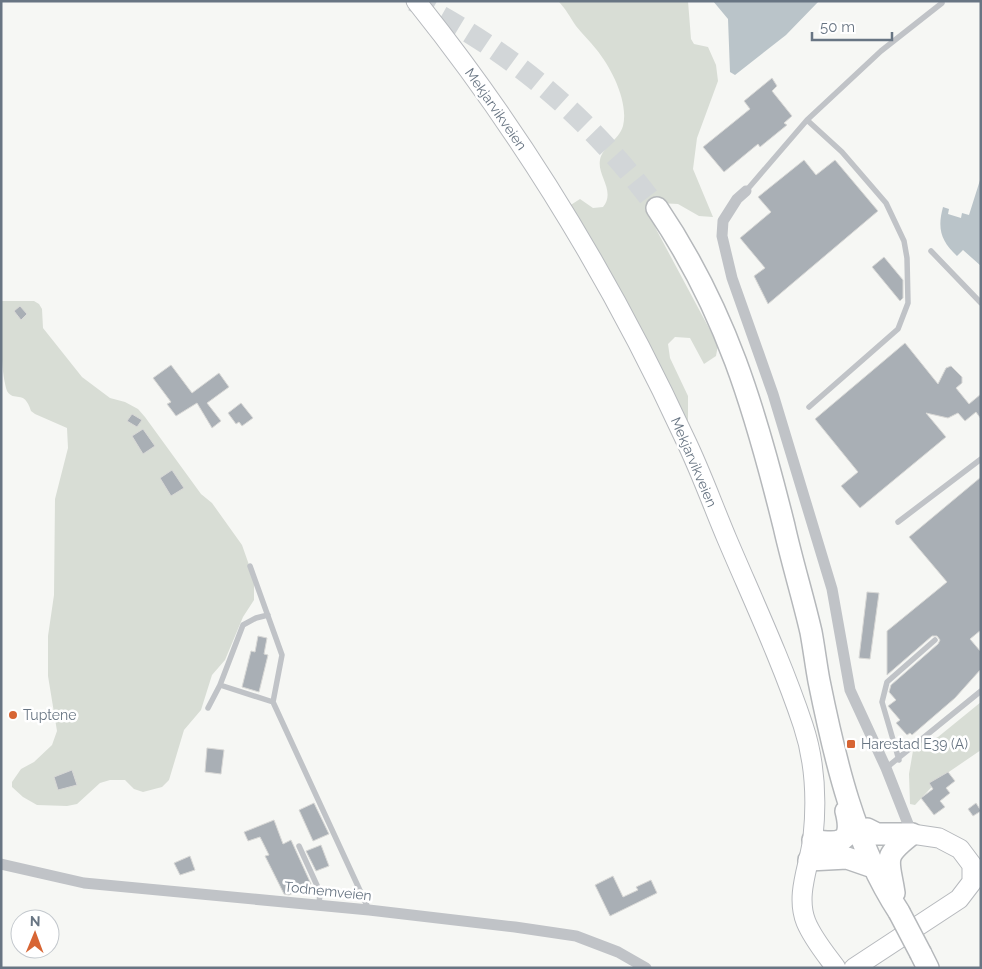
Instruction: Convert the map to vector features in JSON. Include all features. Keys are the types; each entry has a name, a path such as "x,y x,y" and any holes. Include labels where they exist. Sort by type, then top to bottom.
{"highway":[{"path":"657,208 680,242 702,283 741,372 764,448 811,633 819,681 847,796 897,906 925,961"},
{"path":"811,633 827,677 873,867 897,906"},
{"path":"811,850 838,842 848,835 847,796"},
{"path":"863,832 912,834"},
{"path":"897,906 888,862 895,848 912,834"},
{"path":"811,850 847,858 873,867"}],"main road":[{"name":"Mekjarvikveien","path":"416,1 501,114 558,201 629,325 687,442 802,723 814,771 815,794 811,850 802,893 806,922 836,968"},
{"path":"854,968 959,899 977,878 970,860 955,845 939,838 912,834"}],"street":[{"path":"746,191 737,199 724,221 722,236 732,278 773,394 830,581 850,690 886,768 912,834"},
{"name":"Todnemveien","path":"1,864 84,883 369,910 576,936 618,952 646,968"}],"lane":[{"path":"746,191 807,120 881,51 942,3"},
{"path":"807,120 842,152 886,203 904,241 907,258 908,303 898,329 809,407"},
{"path":"931,250 981,303"},
{"path":"898,522 981,459"},
{"path":"250,566 282,655 273,702 369,910"},
{"path":"208,708 220,685 243,625 256,618 268,615"},
{"path":"898,760 882,702 883,692 887,682 935,640"},
{"path":"220,685 273,702"},
{"path":"886,768 981,691"},
{"path":"299,846 320,892 319,905"}],"shaded area":[{"path":"558,1 688,1 691,39 694,44 708,47 716,65 718,81 697,138 693,169 713,217 699,216 678,204 659,203 653,220 718,345 716,356 704,364 690,338 675,337 668,344 670,358 688,396 688,422 682,424 664,405 566,229 558,221 566,208 580,199 593,208 603,207 608,195 601,172 601,155 621,131 624,117 621,96 613,75 602,56 576,26"},
{"path":"713,1 819,1 786,35 735,75 730,72 728,19"},
{"path":"981,177 981,266 963,250 957,256 944,240 940,222 943,207 949,209 948,214 961,218 962,213 969,215"},
{"path":"1,301 34,301 39,304 42,309 43,328 82,377 110,398 125,402 138,409 201,494 212,503 242,545 254,579 254,600 243,617 225,660 212,675 201,710 184,730 169,780 162,787 143,792 134,789 125,780 110,780 100,783 77,804 67,806 37,805 23,797 12,787 12,782 21,769 34,762 52,745 57,731 48,676 48,636 54,595 55,499 68,448 67,428 35,414 31,411 25,400 13,396 7,391 2,360"},
{"path":"981,702 981,750 940,778 915,805 910,804 909,774 914,745 938,737"}],"building":[{"path":"772,78 777,86 772,91 792,116 784,123 787,125 760,147 758,144 724,172 703,147 750,109 744,101"},
{"path":"804,160 816,175 835,160 878,211 768,304 754,276 765,268 740,238 771,212 758,197"},
{"path":"884,257 903,280 903,298 900,301 872,267"},
{"path":"20,306 27,314 21,320 14,311"},
{"path":"905,343 938,384 946,368 951,366 962,377 962,383 956,388 969,404 981,394 981,419 976,412 965,421 958,413 948,418 926,413 946,437 860,508 841,486 858,472 815,419"},
{"path":"171,365 192,393 219,373 229,387 207,403 221,421 212,428 197,403 176,416 167,404 171,402 153,378"},
{"path":"241,403 253,418 242,426 239,422 236,424 228,413"},
{"path":"132,414 142,420 137,427 127,421"},
{"path":"143,429 155,446 143,454 132,436"},
{"path":"172,470 184,488 171,496 160,478"},
{"path":"981,477 981,630 970,639 981,652 981,669 955,698 912,735 910,733 907,735 896,723 900,720 888,706 896,700 889,692 891,685 938,644 940,640 937,636 932,636 887,675 887,631 947,582 909,537"},
{"path":"867,592 879,593 870,659 859,658"},
{"path":"258,636 267,638 264,654 268,655 259,692 242,687 251,651 255,652"},
{"path":"207,748 224,750 221,774 205,772"},
{"path":"72,770 77,785 58,790 54,777"},
{"path":"948,772 955,781 946,788 950,793 940,801 945,807 934,815 921,798 933,789 929,783"},
{"path":"314,803 329,834 313,841 299,810"},
{"path":"976,803 981,811 973,816 968,809"},
{"path":"274,820 283,844 291,840 311,884 289,895 284,894 265,856 269,855 260,837 248,841 244,832"},
{"path":"321,845 329,866 316,871 306,851"},
{"path":"190,856 195,870 180,875 174,863"},
{"path":"613,876 623,897 638,890 636,887 651,880 657,893 610,916 595,885"}],"tunnel":[{"path":"413,1 484,42 548,90 605,145 657,208"}],"place":[{"name":"Tuptene","path":"13,715"},
{"name":"Harestad E39 (A)","path":"851,744"}]}
